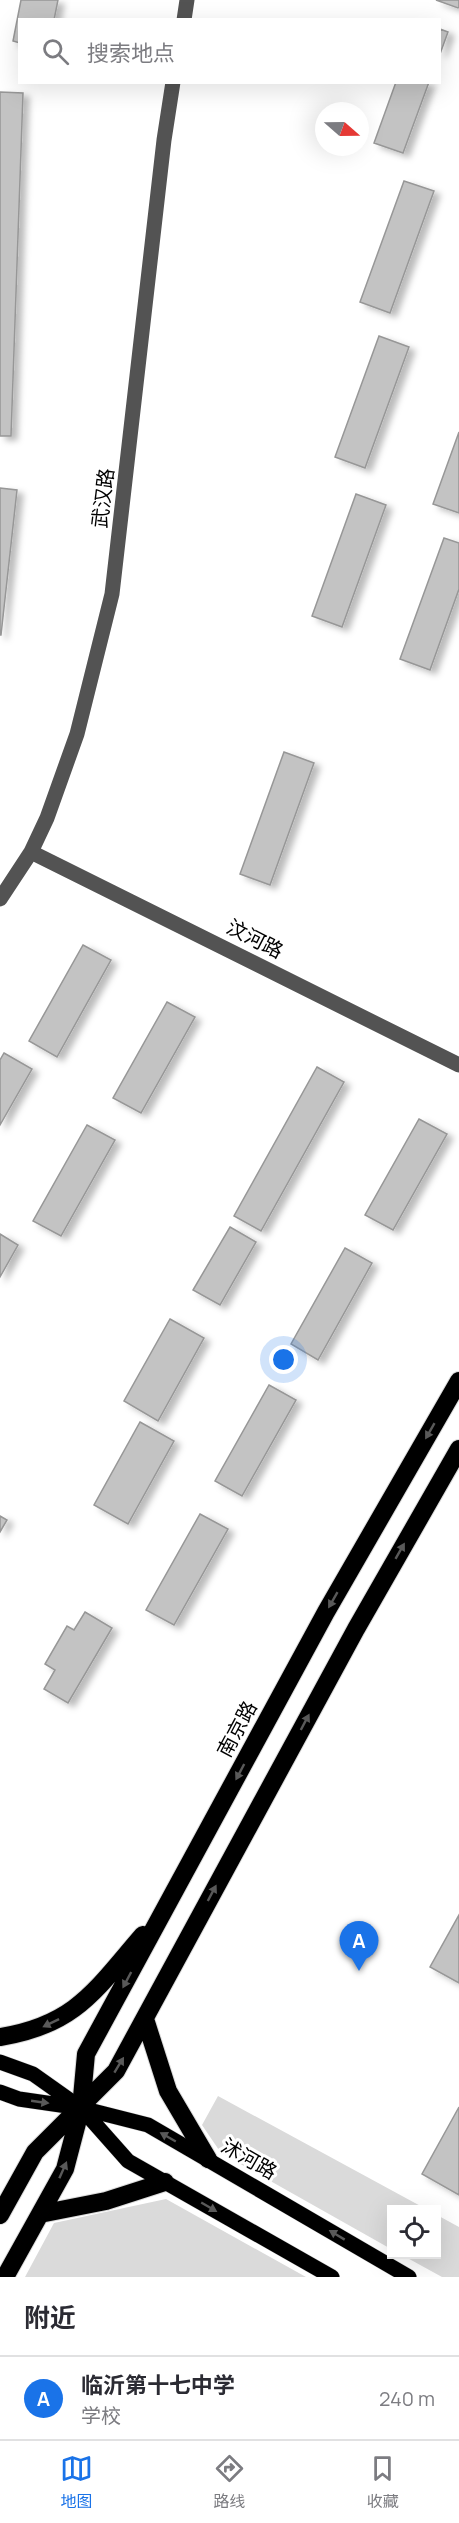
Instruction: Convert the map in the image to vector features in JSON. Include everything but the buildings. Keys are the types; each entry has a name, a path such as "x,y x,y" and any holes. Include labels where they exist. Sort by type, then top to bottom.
{"highway":[{"name":"南京路","path":"5,2277 65,2169 81,2108 86,2054 326,1612 459,1380"},
{"name":"南京路","path":"0,2215 35,2152 116,2071 356,1629 459,1449"},
{"path":"0,2037 49,2026 86,2001 165,1908"},
{"path":"145,2019 168,2091 208,2159"},
{"path":"40,2214 106,2201 165,2182"}],"main road":[{"name":"沭河路","path":"0,2062 33,2074 81,2108 128,2161 332,2277"},
{"name":"沭河路","path":"0,2092 19,2099 81,2108 148,2125 409,2277"}],"street":[{"path":"184,18 187,0"},
{"name":"武汉路","path":"0,899 31,852 47,818 77,734 112,594 164,140 173,84"},
{"name":"汶河路","path":"31,852 459,1065"}],"shaded area":[{"path":"218,2096 419,2205 387,2205 387,2247 221,2153 202,2125"},
{"path":"166,2199 306,2277 25,2277 54,2223"},
{"path":"441,2217 459,2227 459,2277 442,2277 409,2259 441,2259"}],"place":[{"name":"临沂第十七中学","path":"359,1971"}]}
